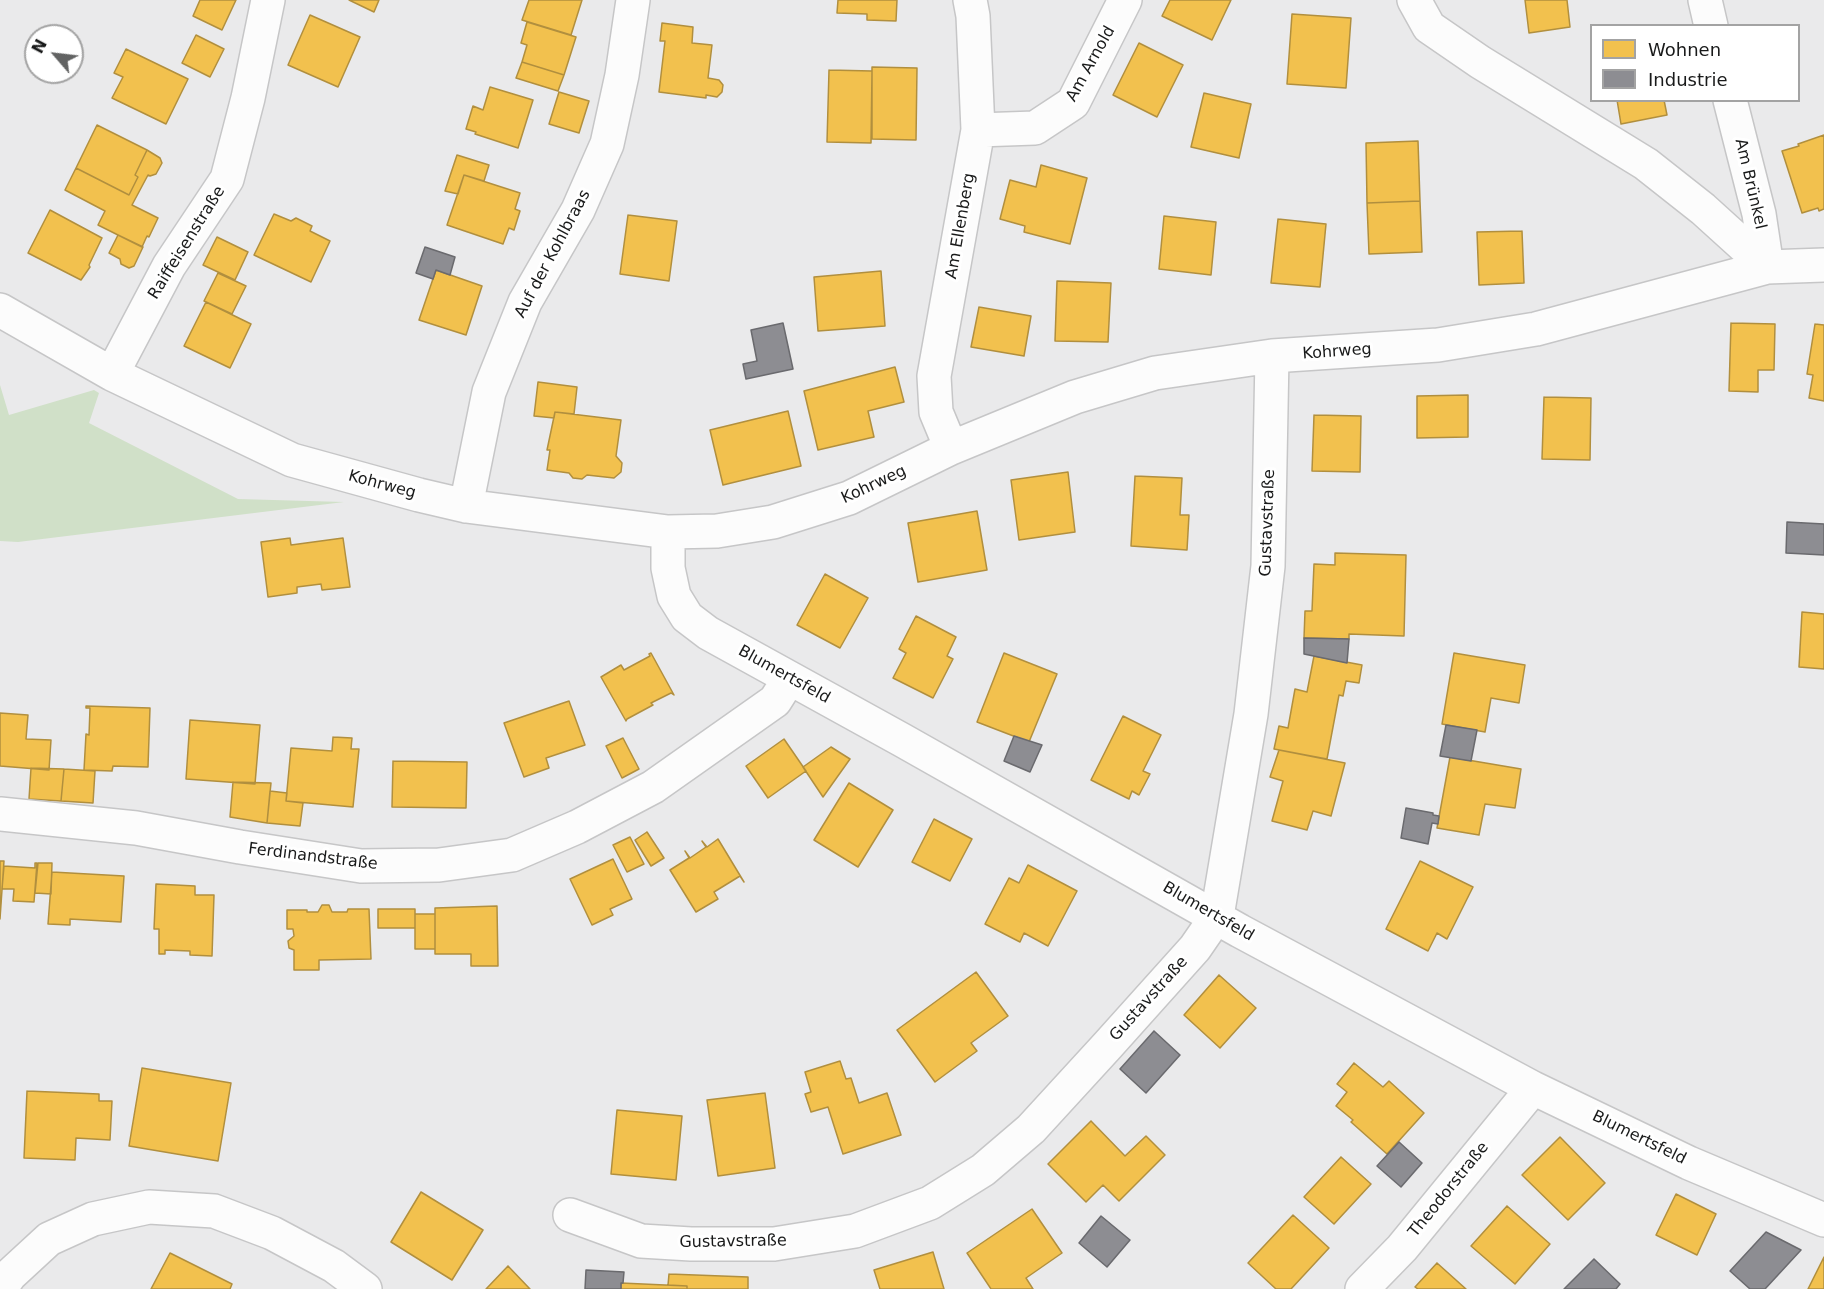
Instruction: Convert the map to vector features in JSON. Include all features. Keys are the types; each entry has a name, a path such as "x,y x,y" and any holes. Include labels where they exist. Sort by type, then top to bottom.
{"street":[{"name":"Raiffeisenstraße","path":"112,374 169,266 227,179 248,98 268,0"},
{"name":"Auf der Kohlbraas","path":"466,506 489,392 525,302 578,210 607,144 622,75 633,0"},
{"name":"Am Ellenberg","path":"951,448 936,412 934,376 978,129 973,16 970,0"},
{"name":"Am Arnold","path":"978,129 1035,128 1073,103 1125,0"},
{"path":"1414,0 1429,27 1480,62 1646,164 1703,209 1767,267"},
{"path":"1704,0 1710,24"},
{"name":"Am Brünkel","path":"1731,102 1759,213 1767,267"},
{"name":"Kohrweg","path":"0,310 112,374 292,460 466,506 668,532 717,531 773,522 849,498 951,448 1075,397 1155,373 1272,356 1438,345 1536,329 1767,267 1824,266"},
{"name":"Gustavstraße","path":"570,1215 641,1240 691,1244 774,1244 855,1231 930,1203 983,1170 1030,1129 1195,948 1217,916 1251,714 1268,566 1272,356"},
{"name":"Blumertsfeld","path":"668,532 668,568 674,596 687,616 708,633 1260,941 1533,1088 1689,1162 1824,1220"},
{"name":"Ferdinandstraße","path":"0,814 135,828 362,866 439,865 512,855 577,827 653,787 775,701 789,679"},
{"name":"Theodorstraße","path":"1362,1289 1402,1248 1533,1088"},
{"path":"3,1278 49,1239 93,1219 149,1207 214,1211 234,1218 272,1233 334,1266 365,1289"}],"green space":[{"path":"0,385 9,415 94,390 99,393 89,423 238,499 344,502 18,542 0,541"}],"building: Wohnen":[{"path":"200,0 236,0 222,30 193,16"},
{"path":"349,0 379,0 374,12"},
{"path":"529,0 582,0 571,35 522,20"},
{"path":"838,0 897,0 896,21 867,20 867,14 837,13"},
{"path":"1170,0 1231,0 1212,40 1162,16"},
{"path":"1525,0 1567,0 1570,27 1529,33"},
{"path":"1292,14 1351,18 1346,88 1287,84"},
{"path":"310,15 360,37 338,87 288,65"},
{"path":"527,22 576,37 564,75 522,62 527,45 521,43"},
{"path":"662,23 693,27 692,43 712,45 708,78 719,80 723,85 722,92 717,97 706,95 706,98 659,92 665,41 660,41"},
{"path":"196,35 224,49 210,77 182,63"},
{"path":"1139,43 1183,65 1157,117 1113,95"},
{"path":"126,49 188,79 166,124 112,98 123,77 114,73"},
{"path":"522,62 564,75 558,91 516,78"},
{"path":"872,67 917,68 916,140 872,139"},
{"path":"829,70 872,71 871,143 827,142"},
{"path":"490,87 533,100 518,148 466,129 473,106 483,110"},
{"path":"559,92 589,101 579,133 549,124"},
{"path":"1204,93 1251,104 1239,158 1191,147"},
{"path":"1617,102 1664,102 1667,115 1621,124"},
{"path":"97,125 147,150 135,175 138,177 129,195 76,168"},
{"path":"1824,135 1824,209 1819,211 1818,208 1802,213 1782,151"},
{"path":"1418,141 1420,201 1367,203 1366,143"},
{"path":"147,150 160,158 162,163 156,174 148,175 132,205 158,218 142,247 98,225 105,211 65,190 76,168 129,195 138,177 135,175"},
{"path":"457,155 489,165 484,181 464,175 458,194 445,191"},
{"path":"1041,165 1087,178 1070,244 1024,232 1025,226 1000,219 1010,180 1036,187"},
{"path":"464,175 520,193 515,209 520,211 514,230 509,228 503,244 447,225"},
{"path":"1420,201 1422,252 1369,254 1367,203"},
{"path":"50,210 102,238 90,267 81,280 28,253"},
{"path":"274,214 291,221 296,218 312,226 310,231 330,241 311,282 254,255"},
{"path":"628,215 677,221 669,281 620,274"},
{"path":"1164,216 1216,222 1211,275 1159,269"},
{"path":"1278,219 1326,224 1320,287 1271,283"},
{"path":"1522,231 1524,283 1479,285 1477,232"},
{"path":"118,235 143,247 134,266 129,268 121,264 120,259 109,253"},
{"path":"217,237 248,252 235,280 203,265"},
{"path":"436,270 482,286 466,335 419,320"},
{"path":"881,271 885,326 818,331 814,277"},
{"path":"218,273 246,286 232,314 204,301"},
{"path":"1057,281 1111,283 1108,342 1055,341"},
{"path":"206,302 251,324 230,368 184,346"},
{"path":"979,307 1031,316 1024,356 971,347"},
{"path":"1731,323 1775,324 1774,370 1758,370 1758,392 1729,391"},
{"path":"1815,324 1824,325 1824,401 1809,398 1813,375 1807,374"},
{"path":"895,367 904,402 868,411 874,437 818,450 804,391"},
{"path":"538,382 577,387 574,414 555,412 554,418 534,416"},
{"path":"1468,395 1468,437 1417,438 1417,396"},
{"path":"1544,397 1591,398 1590,460 1542,459"},
{"path":"788,411 801,466 723,485 710,430"},
{"path":"555,412 621,420 616,456 622,463 621,472 614,478 587,475 582,479 573,478 569,473 547,470 550,450 547,450"},
{"path":"1314,415 1361,416 1360,472 1312,471"},
{"path":"1068,472 1075,532 1019,540 1011,480"},
{"path":"1135,476 1182,478 1180,515 1189,515 1187,550 1131,546"},
{"path":"977,511 987,570 918,582 908,523"},
{"path":"290,538 291,545 343,538 350,587 322,590 321,584 297,587 297,593 268,597 261,542"},
{"path":"1335,553 1406,555 1404,636 1349,634 1349,639 1304,638 1305,611 1312,611 1314,564 1335,565"},
{"path":"825,574 868,598 840,648 797,625"},
{"path":"1802,612 1824,614 1824,669 1799,667"},
{"path":"916,616 956,637 947,656 953,659 933,698 893,678 906,653 899,649"},
{"path":"651,653 674,695 671,693 651,703 653,705 626,721 601,677 621,665 624,670 650,656"},
{"path":"1004,653 1057,674 1029,742 977,722"},
{"path":"1454,653 1525,665 1519,703 1491,698 1485,732 1442,724"},
{"path":"1314,656 1362,665 1359,683 1346,681 1343,696 1339,695 1327,759 1274,749 1279,726 1288,728 1295,689 1307,692"},
{"path":"569,701 585,745 546,758 549,768 524,777 504,723"},
{"path":"86,706 150,708 148,767 113,766 112,771 84,770 90,708"},
{"path":"0,713 28,715 26,739 51,740 49,770 0,766"},
{"path":"1123,716 1161,735 1143,771 1150,774 1139,795 1132,791 1129,799 1091,780"},
{"path":"190,720 260,725 255,784 186,779"},
{"path":"333,737 352,738 351,749 359,749 353,807 286,801 291,748 332,751"},
{"path":"623,738 639,769 622,778 606,746"},
{"path":"784,739 806,771 768,798 746,766"},
{"path":"831,747 850,759 823,797 803,767"},
{"path":"1279,750 1345,763 1331,816 1313,811 1307,830 1272,821 1283,781 1270,777"},
{"path":"1450,757 1521,769 1515,808 1485,804 1479,835 1437,828"},
{"path":"393,761 467,762 466,808 392,807"},
{"path":"31,768 64,769 61,801 29,799"},
{"path":"64,769 95,771 93,803 61,801"},
{"path":"233,782 271,783 267,823 230,817"},
{"path":"849,783 893,810 858,867 814,840"},
{"path":"270,791 287,793 286,801 303,803 300,826 267,823"},
{"path":"934,819 972,839 950,881 912,862"},
{"path":"647,832 664,858 651,866 635,840"},
{"path":"630,837 644,864 627,872 613,845"},
{"path":"718,839 744,882 740,876 714,892 718,899 696,912 670,870 689,858 685,851 690,858 706,847 702,841 707,847"},
{"path":"613,859 632,899 610,909 613,915 592,925 570,879"},
{"path":"0,861 4,861 0,919"},
{"path":"1420,861 1473,887 1447,939 1437,933 1428,951 1386,929"},
{"path":"35,863 37,863 34,902 13,901 14,889 2,889 4,866 35,868"},
{"path":"38,863 52,863 51,894 35,893"},
{"path":"1028,865 1077,891 1048,946 1024,933 1020,942 985,924 1009,878 1019,883"},
{"path":"52,872 124,876 121,922 70,919 70,925 48,924"},
{"path":"156,884 195,886 195,895 214,895 212,956 190,955 190,951 165,950 165,954 159,954 159,929 154,929"},
{"path":"322,905 329,905 332,912 369,909 371,959 319,960 319,970 294,970 294,950 289,948 288,941 294,936 293,929 287,929 287,910 318,912"},
{"path":"497,906 498,966 471,966 471,954 435,954 435,908"},
{"path":"378,909 415,909 415,928 378,928"},
{"path":"415,914 435,914 435,949 415,949"},
{"path":"976,972 1008,1016 971,1043 977,1051 935,1082 897,1030"},
{"path":"1219,975 1256,1008 1220,1048 1184,1015"},
{"path":"840,1061 846,1079 851,1078 859,1103 887,1093 901,1135 843,1154 828,1107 811,1112 805,1094 811,1092 805,1072"},
{"path":"1354,1063 1383,1087 1389,1081 1424,1113 1387,1154 1336,1106 1347,1092 1337,1084"},
{"path":"142,1068 231,1083 218,1161 129,1146"},
{"path":"27,1091 99,1094 99,1101 112,1101 110,1140 76,1138 75,1160 24,1158"},
{"path":"765,1093 775,1168 718,1176 707,1100"},
{"path":"617,1110 682,1116 676,1180 611,1174"},
{"path":"1091,1121 1125,1156 1146,1136 1165,1155 1119,1201 1103,1185 1086,1202 1048,1164"},
{"path":"1560,1137 1605,1183 1568,1220 1522,1175"},
{"path":"1341,1157 1371,1184 1334,1224 1304,1197"},
{"path":"421,1192 483,1230 452,1280 391,1242"},
{"path":"1676,1194 1716,1214 1697,1255 1656,1235"},
{"path":"1507,1206 1550,1244 1515,1284 1471,1246"},
{"path":"1032,1209 1062,1253 1026,1278 1033,1289 991,1289 967,1253"},
{"path":"1293,1215 1329,1248 1291,1289 1276,1289 1248,1263"},
{"path":"933,1252 944,1289 880,1289 874,1270"},
{"path":"170,1253 232,1284 230,1289 151,1289"},
{"path":"1824,1257 1824,1289 1808,1289"},
{"path":"1437,1263 1466,1289 1418,1289 1415,1287"},
{"path":"508,1266 530,1289 486,1289"},
{"path":"669,1274 748,1277 748,1289 687,1289 687,1286 668,1285"},
{"path":"621,1283 687,1286 687,1289 621,1289"}],"building: Industrie":[{"path":"425,247 455,257 450,275 436,270 433,279 416,273"},
{"path":"783,323 793,369 746,379 743,364 757,361 751,330"},
{"path":"1787,522 1824,524 1824,555 1786,553"},
{"path":"1304,638 1349,639 1347,663 1304,654"},
{"path":"1446,725 1477,730 1471,761 1440,756"},
{"path":"1014,736 1042,745 1030,772 1004,761"},
{"path":"1406,808 1439,816 1438,824 1432,823 1428,844 1401,838"},
{"path":"1154,1031 1180,1055 1146,1093 1120,1069"},
{"path":"1399,1142 1422,1163 1401,1187 1377,1166"},
{"path":"1101,1216 1130,1240 1107,1267 1079,1243"},
{"path":"1766,1232 1801,1250 1765,1289 1750,1289 1730,1271"},
{"path":"1594,1259 1620,1284 1616,1289 1564,1289"},
{"path":"586,1270 624,1272 621,1289 585,1289"}]}
